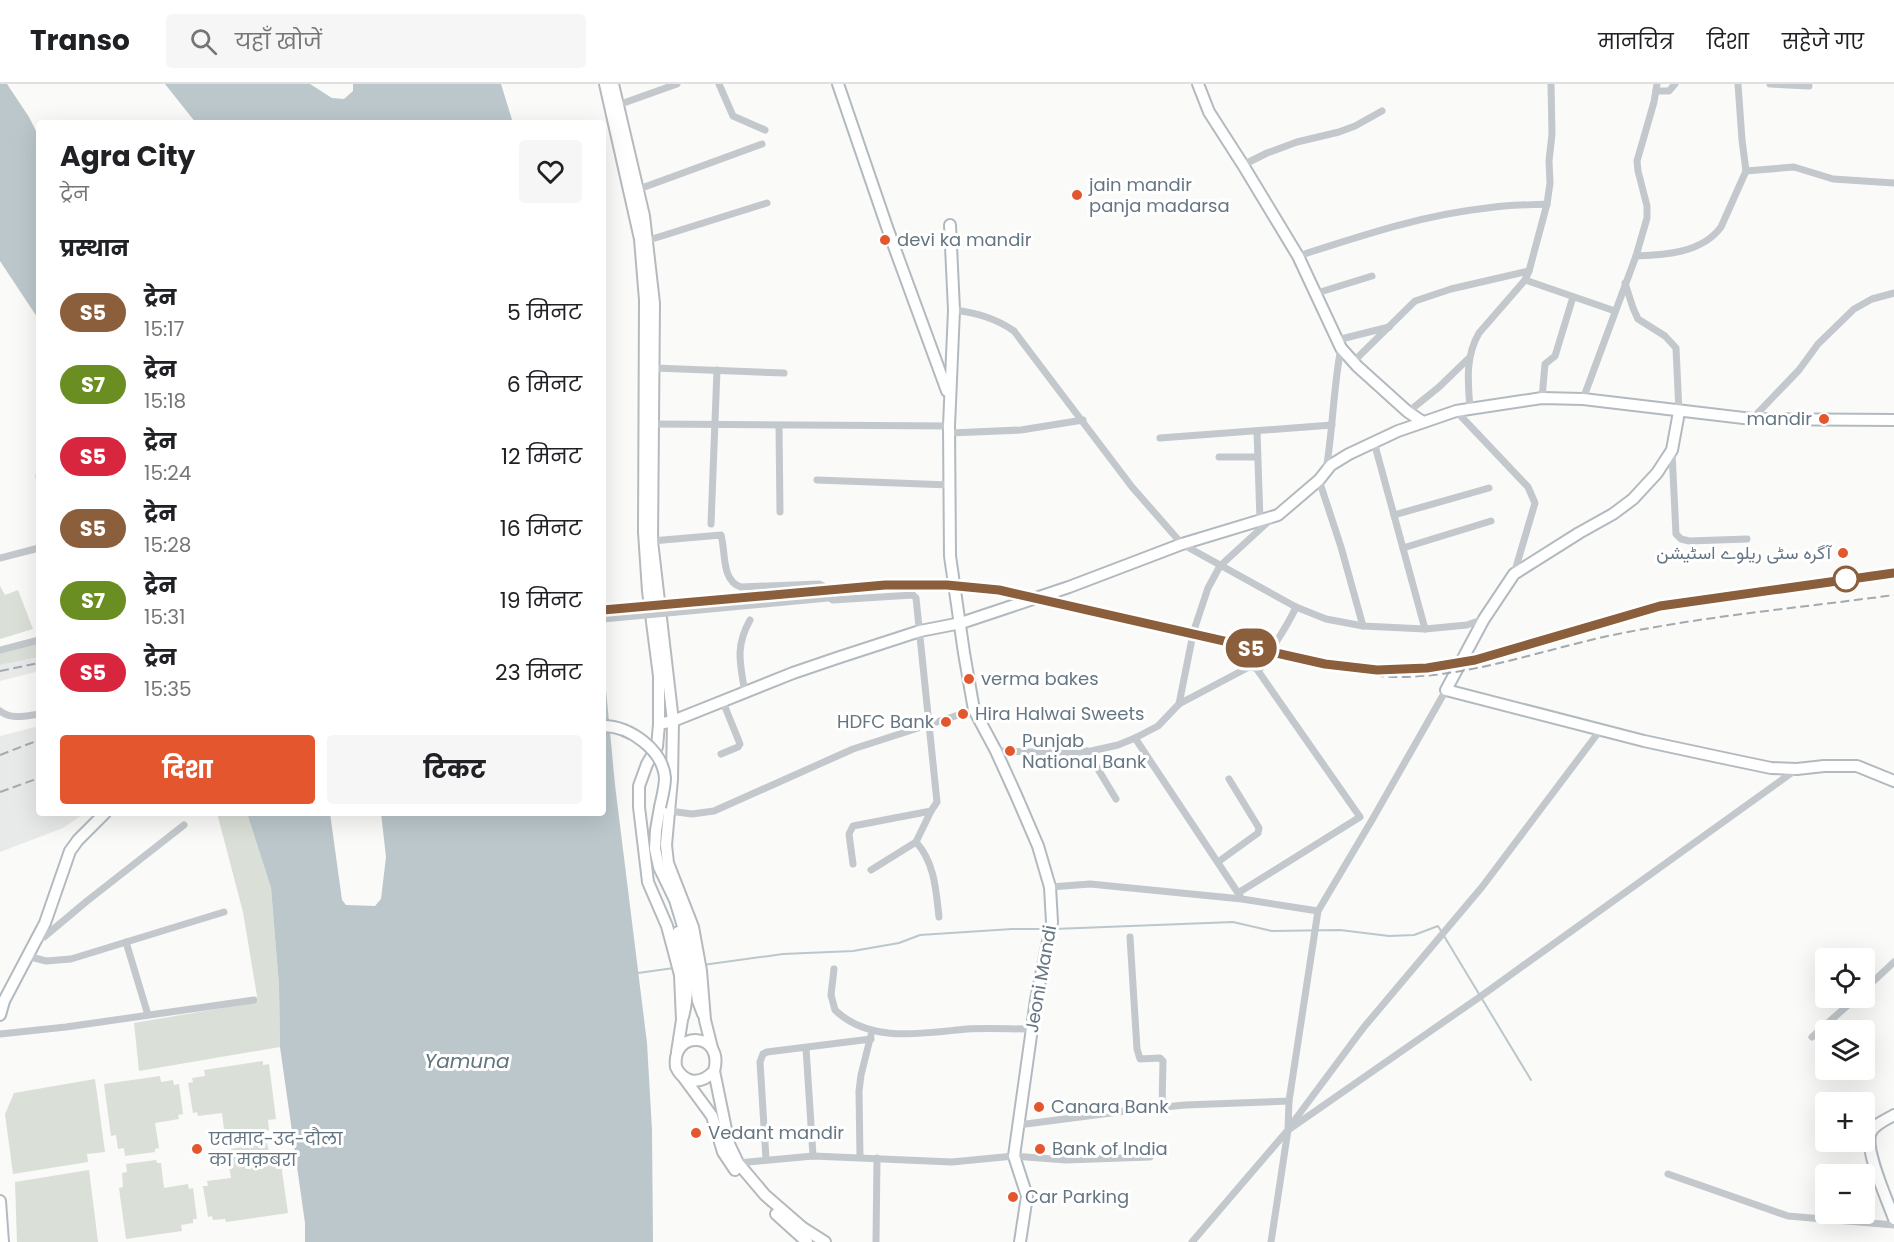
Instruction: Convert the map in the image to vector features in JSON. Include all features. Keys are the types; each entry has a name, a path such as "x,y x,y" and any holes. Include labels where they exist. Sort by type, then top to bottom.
{"main road":[{"path":"605,84 640,239 646,333 644,532 648,591 659,676 659,724 657,747 647,764 639,786 639,807 648,882 667,926 688,957"},
{"path":"613,84 649,240 654,303 652,541 673,721 672,779 665,809 656,830 655,849 658,867 688,957 716,1062 714,1071 729,1144 738,1163 765,1195 803,1228 825,1242"},
{"path":"838,84 888,230 950,397"},
{"path":"1198,84 1209,112 1298,256 1339,344 1353,362 1408,412 1423,422"},
{"name":"Jeoni Mandi","path":"950,225 954,310 949,430 950,556 974,710 996,751 1038,846 1050,887 1052,922 1046,942 1014,1156 1027,1196 1020,1242"},
{"path":"659,724 723,702 793,673 920,631 961,622 1069,588 1182,544 1278,514 1322,477 1330,465 1374,442 1456,411 1542,398 1583,399 1752,419 1894,420"},
{"path":"1679,411 1672,450 1658,472 1633,499 1612,514 1514,574 1484,619 1446,690 1644,741 1771,768 1857,766 1894,781"},
{"path":"606,727 628,731 646,744 659,759 665,779 668,863 693,927 688,957 691,973 675,1067 712,1116 723,1152 732,1167 769,1208 807,1242"},
{"path":"0,1015 2,1000 45,923 70,851 102,816"},
{"path":"677,1052 687,1042 694,1040 701,1041 712,1048"},
{"path":"684,1078 696,1082 703,1080 714,1071"},
{"path":"1894,1115 1875,1127 1869,1140 1871,1154 1894,1219"},
{"path":"0,1201 3,1242"}],"street":[{"path":"618,105 677,84"},
{"path":"719,84 733,116 765,130"},
{"path":"1470,409 1469,358 1479,333 1525,279 1547,204 1552,134 1551,84"},
{"path":"1583,399 1636,256 1647,211 1637,160 1656,88 1669,91 1675,84"},
{"path":"1636,256 1678,253 1715,235 1721,227 1746,171 1738,84"},
{"path":"1770,84 1809,86"},
{"path":"1243,165 1297,142 1347,129 1382,111"},
{"path":"639,189 762,144"},
{"path":"1746,171 1794,167 1833,178 1894,183"},
{"path":"649,240 767,203"},
{"path":"1298,256 1386,228 1420,220 1487,208 1547,204"},
{"path":"1353,362 1408,306 1426,296 1529,271"},
{"path":"1317,293 1372,276"},
{"path":"1525,279 1615,311"},
{"path":"1625,282 1638,320 1665,336 1676,348 1679,411"},
{"path":"1752,419 1799,370 1818,344 1854,309 1872,299 1894,293"},
{"path":"1542,398 1545,364 1555,356 1573,297"},
{"path":"954,310 979,314 996,320 1014,331 1137,494 1182,544 1296,607 1326,619 1363,626 1425,629 1467,625 1484,619"},
{"path":"1363,626 1322,477 1332,425 1339,344 1389,327"},
{"path":"1408,412 1439,387 1469,358"},
{"path":"655,368 784,373"},
{"path":"711,524 717,370"},
{"path":"1456,411 1528,487 1534,503 1514,574"},
{"path":"654,424 1021,430 1083,420"},
{"path":"1160,438 1332,425"},
{"path":"779,426 780,512"},
{"path":"1257,431 1260,520"},
{"path":"1374,442 1425,629"},
{"path":"1672,450 1676,534 1681,539 1689,541 1747,539"},
{"path":"1219,458 1257,457"},
{"path":"817,480 950,485"},
{"path":"1394,515 1489,488"},
{"path":"1179,704 1195,627 1208,588 1220,566 1260,527 1278,514"},
{"path":"1403,548 1491,521"},
{"path":"652,541 721,535 725,562 731,582 735,586 819,584 825,587"},
{"path":"0,558 36,549"},
{"path":"606,619 828,597 833,600 913,595 917,602 937,802 916,842 871,870"},
{"path":"1259,671 1296,607"},
{"path":"745,693 740,651 742,635 750,620"},
{"path":"0,650 36,641"},
{"path":"996,751 1067,753 1118,745 1158,726 1179,704 1252,666 1259,671 1360,817 1372,820"},
{"path":"1272,1242 1288,1130 1289,1101 1318,910 1446,690"},
{"path":"721,754 740,744 723,702"},
{"path":"665,809 692,814 714,811 852,749 974,710"},
{"path":"0,711 6,716 36,714"},
{"path":"1192,1242 1288,1130 1364,1027 1482,886 1601,729"},
{"path":"1135,738 1240,896"},
{"path":"1087,751 1116,799"},
{"path":"1288,1130 1797,769"},
{"path":"1218,862 1258,833 1259,828 1229,779"},
{"path":"853,864 849,834 853,826 931,810"},
{"path":"1240,896 1360,817"},
{"path":"35,940 44,938 184,825"},
{"path":"916,842 924,850 933,874 939,917"},
{"path":"1050,887 1090,884 1240,896 1318,910"},
{"path":"27,956 46,961 59,961 224,912"},
{"path":"1130,937 1137,1050 1140,1059 1160,1058 1163,1061 1162,1107"},
{"path":"126,942 148,1015"},
{"path":"1875,980 1894,962"},
{"path":"834,969 831,995 835,1010 873,1030 900,1035 917,1035 968,1029 1032,1029"},
{"path":"0,1034 66,1027 254,1000"},
{"path":"1812,1036 1844,1008"},
{"path":"861,1157 859,1090 873,1030"},
{"path":"766,1159 760,1058 767,1052 871,1039"},
{"path":"806,1048 813,1156"},
{"path":"1018,1125 1162,1107 1289,1101"},
{"path":"738,1163 813,1156 952,1162 1014,1156 1066,1160 1150,1157"},
{"path":"876,1242 877,1158"},
{"path":"1668,1174 1788,1216 1894,1225"}],"shaded area":[{"path":"0,586 5,595 18,590 33,629 0,639"},
{"path":"36,644 36,658 0,665 0,652"},
{"path":"36,658 36,672 0,681 0,665"},
{"path":"36,727 36,816 81,816 63,828 0,852 0,736"},
{"path":"218,816 248,816 271,888 279,986 280,1047 139,1071 134,1023 258,1002 243,912"},
{"path":"263,1061 263,1065 269,1064 276,1119 268,1120 269,1130 265,1131 265,1136 230,1141 229,1138 225,1138 222,1113 198,1116 197,1112 193,1113 188,1083 193,1082 192,1078 205,1076 204,1070"},
{"path":"160,1076 161,1082 173,1080 174,1085 179,1084 183,1114 178,1115 179,1119 155,1123 159,1148 155,1149 155,1152 125,1156 124,1148 118,1149 116,1135 111,1136 104,1084"},
{"path":"95,1079 105,1152 87,1154 88,1162 13,1174 5,1114 14,1093"},
{"path":"267,1143 269,1151 274,1151 276,1165 281,1164 288,1213 226,1222 225,1219 213,1220 212,1216 208,1217 203,1186 208,1186 207,1181 231,1178 227,1153 231,1152 231,1149"},
{"path":"156,1160 157,1163 161,1163 164,1188 188,1184 189,1189 193,1188 197,1219 193,1219 193,1223 181,1225 182,1231 126,1239 119,1188 123,1187 122,1173 127,1172 126,1164"},
{"path":"89,1170 98,1242 17,1242 15,1182"}],"water":[{"path":"0,84 7,84 36,131 36,315 0,261"},
{"path":"165,84 310,84 332,98 344,99 353,91 353,84 501,84 512,120 194,120"},
{"name":"Yamuna","path":"606,690 615,785 647,1043 652,1130 653,1242 305,1242 305,1223 280,1047 279,986 271,888 248,816 330,816 342,900 346,905 375,906 381,899 386,857 381,816 606,816"}],"waterway":[{"path":"1054,929 1233,922 1272,931 1340,930 1389,936 1414,935 1438,926 1441,931"},
{"path":"703,965 783,954 853,951 899,943 920,935 1046,929"},
{"path":"1444,936 1531,1080"},
{"path":"638,973 674,968"}],"railway":[{"path":"1495,655 1660,606 1894,573"},
{"path":"606,610 885,585 947,584 999,590 1351,671 1397,677 1455,672 1599,638 1661,626 1894,595"},
{"path":"0,671 36,664"},
{"path":"0,755 36,741"},
{"path":"0,792 36,779"}],"train":[{"name":"S5","path":"606,610 885,585 967,586 1029,596 1325,664 1377,670 1408,670 1446,666 1497,655 1660,606 1894,573"}],"place":[{"name":"jain mandir panja madarsa","path":"1077,195"},
{"name":"devi ka mandir","path":"885,240"},
{"name":"mandir","path":"1824,419"},
{"name":"آگرہ سٹی ریلوے اسٹیشن","path":"1843,553"},
{"name":"verma bakes","path":"969,679"},
{"name":"Hira Halwai Sweets","path":"963,714"},
{"name":"HDFC Bank","path":"946,722"},
{"name":"Punjab National Bank","path":"1010,751"},
{"name":"Canara Bank","path":"1039,1107"},
{"name":"Vedant mandir","path":"696,1133"},
{"name":"एतमाद-उद-दौला का मक़बरा","path":"197,1149"},
{"name":"Bank of India","path":"1040,1149"},
{"name":"Car Parking","path":"1013,1197"}]}
